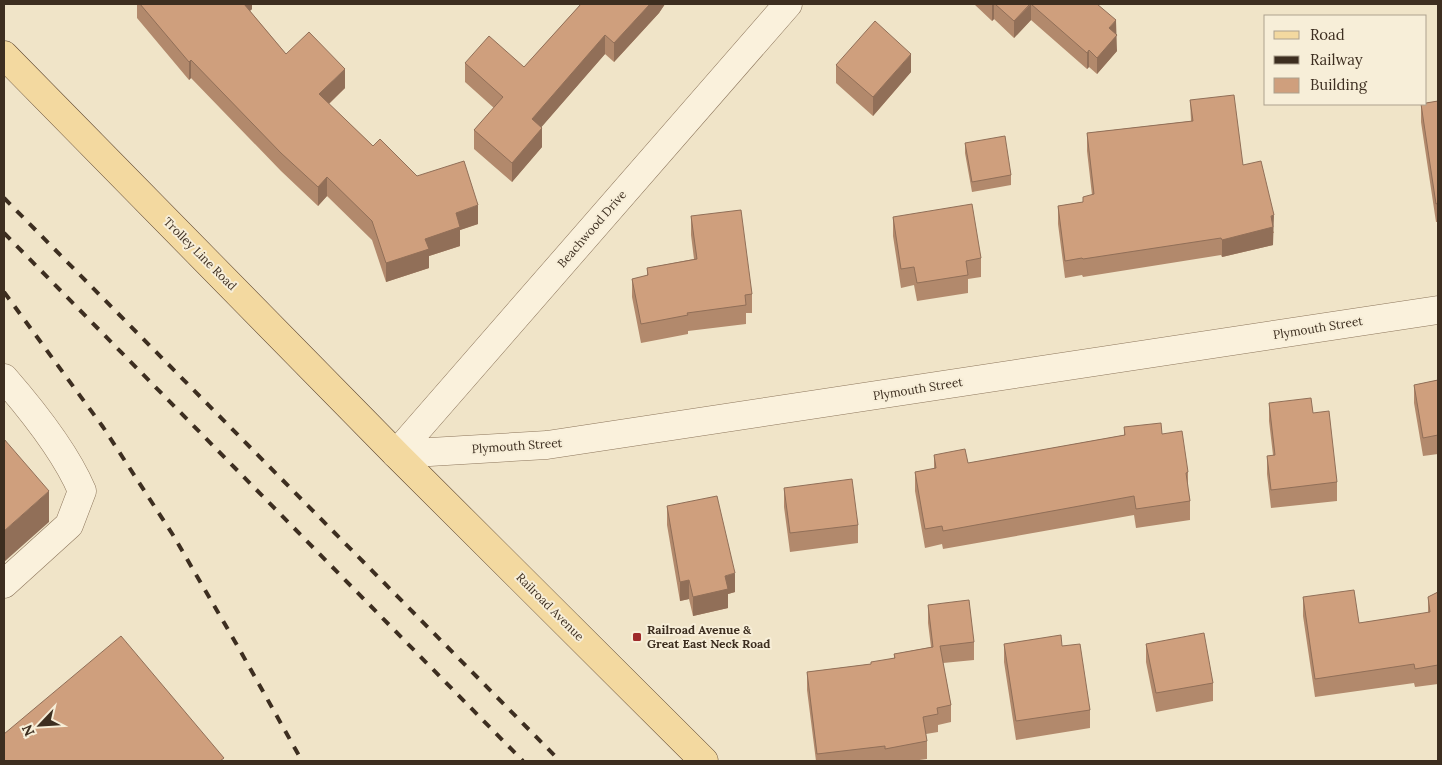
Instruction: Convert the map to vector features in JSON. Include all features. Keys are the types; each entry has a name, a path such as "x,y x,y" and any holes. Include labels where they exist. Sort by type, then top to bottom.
{"main road":[{"name":"Trolley Line Road","path":"4,55 396,454"},
{"name":"Railroad Avenue","path":"396,454 704,761"}],"street":[{"name":"Beachwood Drive","path":"396,454 788,4"},
{"name":"Plymouth Street","path":"396,454 546,445 1438,310"},
{"path":"4,378 22,399 74,472 82,491 68,525 4,584"}],"building":[{"path":"140,4 244,4 286,54 309,32 345,69 319,94 373,146 380,139 417,176 464,161 478,205 456,213 460,227 425,239 429,249 386,263 372,221 327,177 318,187 281,153 191,60 189,62"},
{"path":"581,4 650,4 614,43 605,35 532,119 542,128 512,163 474,130 503,97 465,63 489,36 524,67"},
{"path":"995,4 1030,4 1014,21"},
{"path":"1031,4 1097,4 1116,20 1109,28 1117,35 1097,58 1089,50 1087,53"},
{"path":"875,21 911,54 873,97 836,65"},
{"path":"1234,95 1243,165 1261,161 1274,215 1271,216 1273,227 1222,240 1221,238 1065,261 1058,206 1083,202 1083,197 1094,194 1087,133 1193,121 1190,100"},
{"path":"1438,101 1438,203 1436,204 1421,105 1427,105 1427,103"},
{"path":"1005,136 1011,175 972,182 965,143"},
{"path":"972,204 981,258 966,261 968,275 917,283 914,267 901,269 893,217"},
{"path":"741,210 752,294 745,295 746,305 687,313 688,315 641,324 632,279 648,275 647,268 697,259 691,216"},
{"path":"1438,380 1438,435 1423,438 1414,385"},
{"path":"1311,398 1313,413 1329,411 1337,482 1271,490 1267,456 1275,455 1269,403"},
{"path":"1161,423 1162,434 1182,431 1190,501 1136,509 1134,496 943,531 942,526 925,529 915,472 936,468 934,455 965,449 968,463 1125,435 1124,427"},
{"path":"4,439 49,491 4,531"},
{"path":"852,479 858,525 790,533 784,488"},
{"path":"717,496 735,573 725,576 728,589 693,597 689,580 680,582 667,506"},
{"path":"1354,590 1359,623 1430,612 1428,597 1438,592 1438,665 1415,669 1414,664 1315,679 1303,597"},
{"path":"969,600 974,642 940,646 951,705 937,708 938,714 923,717 927,741 885,749 885,746 817,754 807,672 871,664 871,662 895,658 894,654 933,647 928,605"},
{"path":"1204,633 1213,683 1156,693 1146,644"},
{"path":"1061,635 1062,646 1080,644 1090,710 1016,721 1004,644"},
{"path":"121,636 224,758 220,761 4,761 4,734"}],"railway":[{"path":"4,198 560,761"},
{"path":"4,233 523,761"},
{"path":"4,292 103,427 173,535 302,761"}],"place":[{"name":"Railroad Avenue & Great East Neck Road","path":"637,637"}]}
